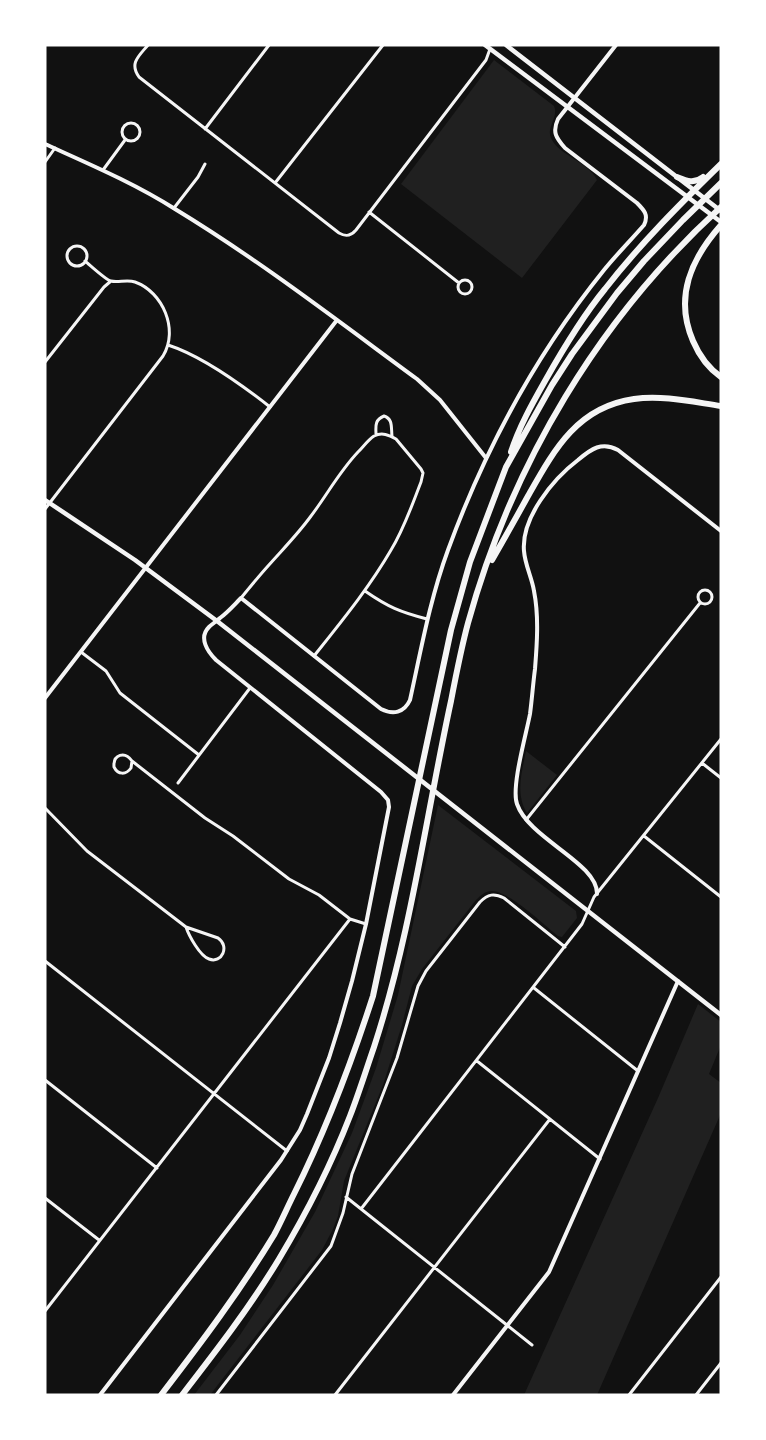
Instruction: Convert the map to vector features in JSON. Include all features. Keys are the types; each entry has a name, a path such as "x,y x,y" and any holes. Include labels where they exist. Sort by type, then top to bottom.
{"highway":[{"path":"677,177 692,182 698,180 721,162"},
{"path":"161,1395 237,1294 275,1233 312,1159 355,1053 373,996 451,630 470,562 524,418 567,341 604,290 646,241 721,162"},
{"path":"506,467 552,385 617,292 683,220 721,183"},
{"path":"182,1395 236,1324 279,1259 320,1184 350,1116 375,1044 396,968 468,623 508,507 546,429 583,368 610,330 661,268 702,224 721,209"},
{"path":"721,224 695,261 686,285 684,299 685,316 695,346 711,369 721,377"},
{"path":"484,574 550,457 571,430 592,414 620,402 646,398 721,406"}],"main road":[{"path":"485,45 491,47 567,108 694,201 721,224"},
{"path":"506,45 721,209"},
{"path":"48,501 146,568 217,621 721,1015"}],"street":[{"path":"148,45 134,67 139,77 344,236 356,230 486,60 491,47"},
{"path":"205,129 269,45"},
{"path":"275,183 383,45"},
{"path":"241,598 381,709 396,713 404,709 410,700 427,619 447,552 486,458 545,353 604,270 646,221 645,213 637,203 565,148 555,133 558,119 616,45"},
{"path":"129,123 137,126 140,131 137,139 131,142 125,140 122,135 124,126 129,123"},
{"path":"103,170 125,140"},
{"path":"45,144 103,170 174,208 245,254 435,394 486,458"},
{"path":"45,162 55,148"},
{"path":"174,208 205,164"},
{"path":"369,212 459,283"},
{"path":"73,247 82,248 86,253 85,261 80,265 73,265 67,257 69,251 73,247"},
{"path":"45,509 48,501 163,356 168,345 168,320 162,306 150,291 135,282 111,281 85,261"},
{"path":"46,360 111,281"},
{"path":"469,281 472,287 470,292 461,294 457,288 459,283 469,281"},
{"path":"46,695 337,320"},
{"path":"168,345 198,359 239,384 270,407"},
{"path":"376,435 376,422 384,416 391,423 392,436"},
{"path":"99,1395 287,1152 300,1130 329,1058 366,924 388,800 216,660 205,646 205,635 208,627 241,598 267,566 286,548 349,461 376,435 392,436 422,469 423,477 391,551 365,591 314,656"},
{"path":"597,894 597,888 591,876 540,835 526,820 517,805 515,793 535,667 537,616 534,591 524,551 524,536 534,512 552,484 580,457 595,448 604,446 618,450 721,531"},
{"path":"704,590 711,592 713,596 710,603 700,603 698,598 700,592 704,590"},
{"path":"365,591 405,614 427,619"},
{"path":"526,820 700,603"},
{"path":"81,652 109,674 120,693 199,755"},
{"path":"178,783 250,688"},
{"path":"361,1209 582,924 597,894 721,739"},
{"path":"132,761 131,768 127,772 118,772 114,767 114,760 118,756 128,756 205,818 233,836 289,879 325,900 350,919 366,924"},
{"path":"702,763 721,778"},
{"path":"45,808 87,850 186,927 222,941 225,949 221,956 215,960 205,957 192,940 186,927"},
{"path":"644,836 721,897"},
{"path":"216,1395 331,1246 339,1227 351,1174 398,1058 418,986 426,971 480,902 494,894 504,898 565,946"},
{"path":"45,1311 350,919"},
{"path":"45,961 287,1152"},
{"path":"453,1395 549,1272 678,981"},
{"path":"534,988 638,1071"},
{"path":"476,1061 600,1158"},
{"path":"45,1080 157,1168"},
{"path":"335,1395 550,1119"},
{"path":"346,1197 532,1345"},
{"path":"45,1198 99,1240"},
{"path":"629,1395 721,1277"},
{"path":"696,1395 721,1364"}],"shaded area":[{"path":"494,60 554,106 551,138 560,149 587,168 597,180 522,278 401,184"},
{"path":"526,751 557,775 527,813 520,791"},
{"path":"438,805 576,911 577,918 562,937 517,902 499,892 487,892 476,900 422,969 412,986 383,1085 344,1181 338,1216 322,1250 210,1395 194,1395 240,1335 273,1285 315,1212 352,1133 376,1068 398,995"},
{"path":"698,1004 721,1022 721,1045 709,1074 721,1083 721,1113 597,1395 524,1395 658,1098"}]}
